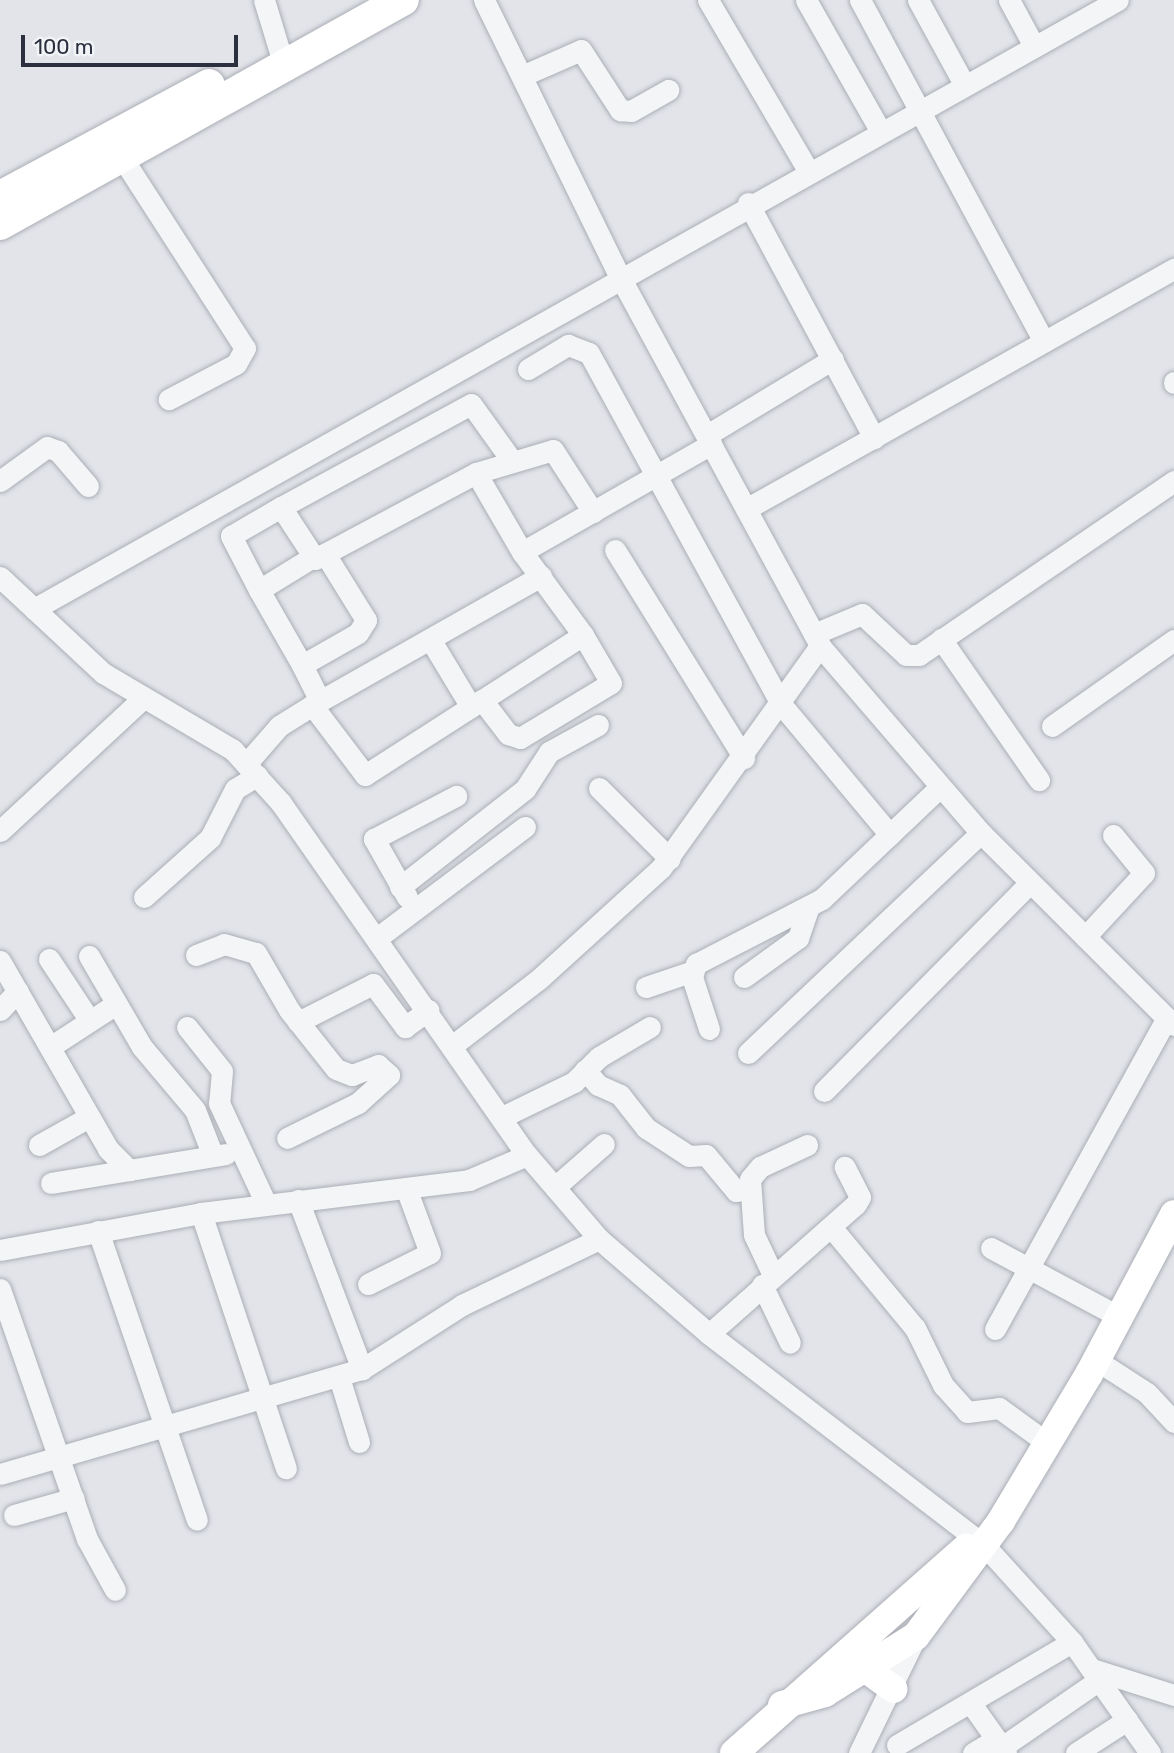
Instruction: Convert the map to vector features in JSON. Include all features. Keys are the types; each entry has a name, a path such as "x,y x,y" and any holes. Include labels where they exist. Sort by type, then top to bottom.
{"highway":[{"path":"79,169 123,159 363,0"},
{"path":"0,224 45,187 280,57 403,0"},
{"path":"0,197 45,187"}],"main road":[{"path":"734,1753 782,1705 870,1629 944,1581 980,1542 1171,1228"},
{"path":"980,1542 1080,1367 1093,1358"},
{"path":"782,1705 825,1693 915,1636 944,1581"},
{"path":"870,1629 890,1654"},
{"path":"866,1669 894,1689"}],"street":[{"path":"264,0 280,57"},
{"path":"484,0 524,75 620,277 817,640 939,788 1030,883 1170,1021 995,1329"},
{"path":"708,0 807,169"},
{"path":"806,0 880,130"},
{"path":"860,0 1044,342"},
{"path":"918,0 964,84"},
{"path":"1009,0 1034,46"},
{"path":"34,609 807,169 1034,46 1109,2"},
{"path":"524,75 581,50 620,110 631,111 668,90"},
{"path":"123,159 245,348 236,365 169,399"},
{"path":"748,203 874,438"},
{"path":"746,509 1174,269"},
{"path":"528,369 568,345 582,347 781,704 890,835"},
{"path":"522,552 653,477 833,359"},
{"path":"512,461 471,404 231,536 302,665 316,703 365,775 583,635"},
{"path":"0,481 47,447 58,451 88,486"},
{"path":"259,590 476,473 512,461 556,452 593,512"},
{"path":"430,639 476,703 514,738 611,683 583,635 522,552 476,473"},
{"path":"453,1045 539,979 670,859 781,704 817,640 862,614 906,655 919,655 1174,481"},
{"path":"281,507 366,620 358,634 302,665"},
{"path":"615,550 744,758"},
{"path":"144,897 210,838 235,789 251,770 279,726 541,576"},
{"path":"0,577 103,673 142,699 202,729 251,770 377,938 527,1155 599,1239 709,1334 980,1542 1072,1642 1150,1753"},
{"path":"942,639 1039,780"},
{"path":"1052,726 1174,640"},
{"path":"0,831 142,699"},
{"path":"400,887 526,789 549,752 598,724"},
{"path":"599,788 670,859"},
{"path":"646,987 693,971 704,958 810,906 939,788"},
{"path":"416,910 374,839 456,796"},
{"path":"377,938 525,827"},
{"path":"748,1054 981,833"},
{"path":"1085,937 1144,873 1113,835"},
{"path":"824,1091 1030,883"},
{"path":"744,977 798,938 810,906"},
{"path":"196,955 224,944 256,953 298,1022 336,1069 352,1074 378,1065 389,1079 358,1104 287,1139"},
{"path":"89,956 152,1060 195,1110 213,1156"},
{"path":"48,959 90,1021"},
{"path":"0,961 89,1117 129,1170"},
{"path":"693,971 709,1028"},
{"path":"298,1022 373,984 405,1027 428,1010"},
{"path":"0,1010 18,992"},
{"path":"50,1047 116,1004"},
{"path":"187,1027 222,1071 219,1103 266,1204"},
{"path":"502,1117 575,1082 585,1070 650,1027"},
{"path":"585,1070 598,1085 620,1095 646,1128 689,1156 706,1155 736,1191 749,1188"},
{"path":"39,1145 89,1117"},
{"path":"555,1187 604,1144"},
{"path":"790,1343 755,1241 749,1188 760,1167 807,1146"},
{"path":"51,1183 242,1152"},
{"path":"0,1250 201,1213 469,1180 527,1155"},
{"path":"709,1334 751,1303 767,1279 831,1227 860,1196 845,1167"},
{"path":"368,1284 430,1253 407,1188"},
{"path":"298,1200 362,1369"},
{"path":"201,1213 286,1468"},
{"path":"831,1227 915,1328 943,1385 967,1412 999,1408 1039,1437"},
{"path":"98,1231 162,1432 197,1520"},
{"path":"0,1474 162,1432 265,1402 362,1369 462,1305 599,1239"},
{"path":"991,1248 1118,1316"},
{"path":"0,1289 74,1498 115,1590"},
{"path":"1093,1358 1147,1393 1174,1422"},
{"path":"339,1377 359,1442"},
{"path":"14,1516 74,1498"},
{"path":"859,1753 894,1689 915,1636"},
{"path":"873,1728 900,1749 1072,1642"},
{"path":"1096,1674 1174,1695"},
{"path":"973,1753 1001,1746 1096,1674"},
{"path":"972,1705 1001,1746"},
{"path":"1076,1753 1127,1720"}]}
